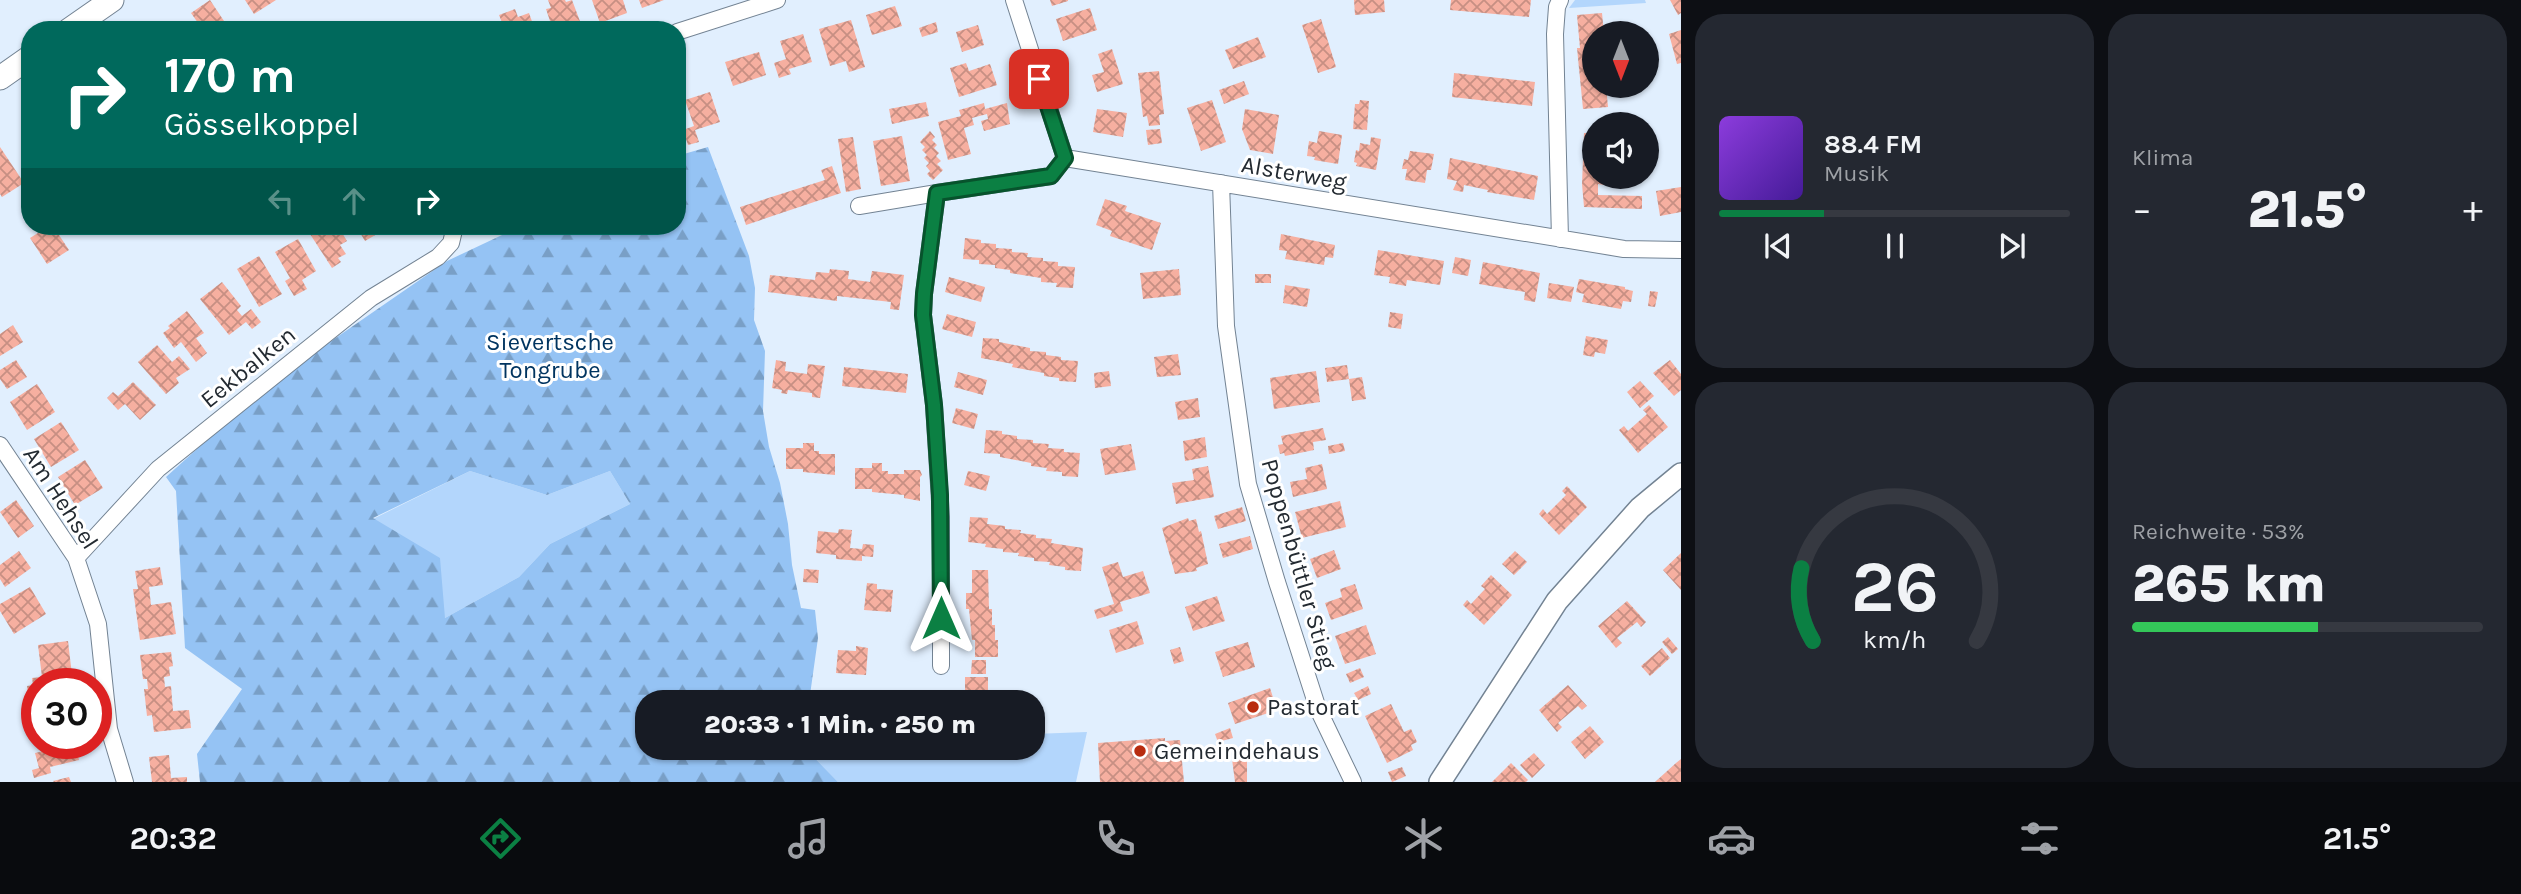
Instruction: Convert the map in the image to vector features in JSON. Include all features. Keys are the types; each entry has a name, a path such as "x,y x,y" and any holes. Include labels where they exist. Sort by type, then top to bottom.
{"main road":[{"path":"82,21 112,0"},
{"path":"0,78 21,63"}],"street":[{"path":"686,29 777,0"},
{"path":"859,206 1051,176 1065,158 1014,0"},
{"path":"1560,0 1555,34 1560,239"},
{"name":"Alsterweg","path":"1065,158 1624,249 1681,250"},
{"name":"Poppenbüttler Stieg","path":"1222,183 1226,326 1248,484 1318,709 1353,782"},
{"path":"937,193 923,315 934,405 941,517 941,666"},
{"name":"Eekbalken","path":"76,558 158,469 371,298 438,257 451,243 453,235"},
{"name":"Am Hehsel","path":"2,452 76,558 98,624 109,729 125,782"},
{"path":"1440,782 1557,601 1640,508 1681,474"}],"shaded area":[{"path":"1575,0 1645,0 1646,3 1569,8"},
{"path":"470,471 547,495 610,471 630,504 550,544 519,577 445,618 373,519"},
{"path":"1087,732 1076,782 838,782 817,760 1045,760 1045,734"}],"green space":[{"name":"Sievertsche Tongrube","path":"708,147 749,256 755,288 754,320 765,351 763,411 769,447 780,483 801,608 815,610 818,638 811,690 635,690 635,760 817,760 838,782 200,782 197,754 242,689 185,648 176,491 166,477 218,430 311,355 447,261 502,235 686,235 686,153","holes":["470,471 547,495 610,471 630,504 550,544 519,577 445,618 440,558 373,518"]}],"building":[{"path":"210,0 224,21 197,21 191,13"},
{"path":"245,0 276,0 254,14"},
{"path":"548,0 572,0 580,21 550,21 546,9 551,8"},
{"path":"592,0 623,0 627,13 599,21"},
{"path":"639,0 664,0 642,8"},
{"path":"1050,0 1068,0 1068,1 1052,6"},
{"path":"1354,0 1384,0 1385,12 1355,15"},
{"path":"1451,0 1531,0 1529,17 1450,10"},
{"path":"1670,0 1681,0 1681,13 1678,15"},
{"path":"895,6 902,26 872,35 866,15"},
{"path":"1090,8 1097,30 1063,41 1056,19"},
{"path":"515,9 518,17 529,13 532,21 501,21 499,15"},
{"path":"1602,13 1603,21 1582,21 1582,98 1607,98 1608,107 1583,109 1577,48 1580,48 1577,15"},
{"path":"1321,19 1336,67 1318,73 1302,25"},
{"path":"851,20 865,67 849,72 846,61 830,66 819,29"},
{"path":"936,22 938,32 922,37 919,28"},
{"path":"978,25 984,45 962,52 956,32"},
{"path":"1681,30 1681,63 1677,64 1669,34"},
{"path":"803,34 812,62 789,69 791,74 779,78 774,63 786,59 780,41"},
{"path":"1258,37 1266,57 1233,69 1225,50"},
{"path":"1112,49 1123,84 1097,92 1092,75 1104,72 1098,54"},
{"path":"759,52 766,75 733,86 725,62"},
{"path":"966,63 969,71 990,64 997,85 959,97 950,68"},
{"path":"1159,71 1164,114 1159,115 1160,125 1149,126 1147,116 1143,117 1138,73"},
{"path":"1454,73 1535,82 1532,106 1452,97"},
{"path":"1244,81 1249,94 1224,104 1219,90"},
{"path":"710,92 720,122 695,130 699,142 688,145 686,129 694,126 686,100"},
{"path":"1212,100 1226,142 1201,151 1187,108"},
{"path":"1360,100 1369,101 1367,130 1353,129 1355,104 1359,104"},
{"path":"926,102 929,116 892,124 889,109"},
{"path":"984,103 985,109 1007,103 1010,124 984,131 981,121 988,119 987,114 972,118 974,125 964,128 971,154 948,160 938,122 961,116 959,110"},
{"path":"1097,109 1127,113 1123,137 1093,132"},
{"path":"1245,109 1279,115 1273,154 1250,150 1242,129"},
{"path":"1160,129 1162,143 1148,145 1146,130"},
{"path":"930,131 935,137 932,140 937,145 934,148 939,153 936,156 941,161 937,164 943,170 933,180 927,174 930,171 926,166 929,163 922,150 925,147 920,142"},
{"path":"1319,131 1342,135 1338,164 1314,160 1315,157 1307,156 1309,141 1317,143"},
{"path":"902,136 910,181 881,186 873,141"},
{"path":"853,137 861,189 846,192 838,139"},
{"path":"1371,137 1381,139 1376,170 1356,166 1357,163 1354,162 1360,143 1370,145"},
{"path":"0,147 21,178 21,185 2,197"},
{"path":"1410,151 1434,154 1425,183 1405,180 1407,169 1402,169 1404,159 1408,160"},
{"path":"1450,158 1538,176 1534,200 1464,185 1463,192 1453,190 1457,181 1447,179"},
{"path":"832,166 841,193 746,225 740,207 825,180 821,170"},
{"path":"1681,187 1681,212 1660,216 1656,191"},
{"path":"1582,189 1598,189 1598,195 1642,196 1642,209 1584,207"},
{"path":"1105,199 1127,206 1125,211 1161,223 1152,250 1110,236 1112,231 1096,225"},
{"path":"1281,234 1335,245 1333,258 1325,257 1324,265 1285,259 1287,251 1279,250"},
{"path":"35,235 59,235 69,250 47,264 30,238"},
{"path":"311,235 343,235 347,241 340,245 346,254 338,258 341,262 332,268"},
{"path":"361,235 375,235 365,241"},
{"path":"965,238 996,244 996,248 1012,249 1012,252 1028,253 1027,257 1058,262 1058,266 1075,267 1073,288 1056,287 1057,283 1041,282 1041,278 1010,273 1010,270 995,268 995,265 979,264 979,260 963,259"},
{"path":"298,239 316,271 302,280 307,289 294,296 285,281 290,278 275,252"},
{"path":"1378,250 1444,261 1440,285 1407,280 1406,286 1389,283 1390,277 1374,275"},
{"path":"259,256 282,294 259,307 237,269"},
{"path":"1455,257 1471,260 1468,276 1452,273"},
{"path":"1483,262 1540,273 1535,302 1524,300 1525,292 1479,284"},
{"path":"830,269 849,271 848,279 870,282 872,271 904,275 899,310 890,309 891,302 837,296 837,301 768,292 770,275 815,280 816,272 829,273"},
{"path":"1179,269 1181,295 1143,299 1140,273"},
{"path":"1255,274 1271,274 1271,283 1255,283"},
{"path":"949,277 985,287 981,302 945,292"},
{"path":"1579,279 1625,287 1633,291 1631,302 1623,301 1621,309 1582,302 1584,294 1576,292"},
{"path":"222,282 241,306 237,310 242,316 251,309 261,322 252,329 246,322 229,335 200,299"},
{"path":"1549,283 1574,287 1571,302 1547,298"},
{"path":"1285,285 1310,289 1307,307 1283,303"},
{"path":"1650,291 1658,292 1655,307 1648,306"},
{"path":"187,311 204,333 196,338 207,353 196,362 181,342 174,348 163,333"},
{"path":"1390,312 1403,314 1401,329 1388,327"},
{"path":"947,314 976,322 972,337 942,329"},
{"path":"13,325 23,342 0,356 0,334"},
{"path":"1586,336 1608,340 1605,354 1595,352 1594,357 1583,355"},
{"path":"983,338 999,339 999,342 1030,348 1030,351 1046,352 1046,355 1061,357 1061,360 1078,361 1076,382 1059,381 1059,378 1044,376 1044,373 981,358"},
{"path":"157,345 172,362 179,356 190,369 176,378 179,383 166,394 138,362"},
{"path":"1178,354 1181,375 1157,377 1154,357"},
{"path":"16,360 27,377 7,389 0,379 0,370"},
{"path":"776,360 786,362 785,371 807,374 808,364 825,366 820,398 812,397 812,393 788,390 787,394 772,388"},
{"path":"1670,360 1681,374 1681,390 1674,396 1653,373"},
{"path":"1347,365 1349,379 1327,382 1325,368"},
{"path":"844,367 908,374 906,393 842,386"},
{"path":"1109,371 1111,386 1095,388 1094,373"},
{"path":"1316,371 1320,402 1274,409 1270,378"},
{"path":"958,372 987,380 983,395 954,387"},
{"path":"1362,377 1366,399 1352,401 1349,379"},
{"path":"1640,381 1654,396 1640,408 1627,392"},
{"path":"133,382 156,405 140,420 125,404 118,410 107,398 113,392 118,396"},
{"path":"37,384 55,412 27,430 10,402"},
{"path":"1198,398 1200,417 1178,420 1175,402"},
{"path":"1649,405 1668,427 1638,453 1619,430 1624,426 1628,431 1647,414 1643,410"},
{"path":"956,408 978,414 974,429 952,423"},
{"path":"61,422 79,450 51,467 34,439"},
{"path":"1323,428 1326,440 1313,442 1314,450 1285,456 1284,453 1280,454 1278,445 1283,444 1281,436"},
{"path":"986,430 1002,431 1002,434 1017,436 1017,439 1033,440 1033,443 1049,444 1048,448 1064,449 1064,452 1080,453 1078,477 1062,476 1062,472 1046,471 1047,468 1000,457 1000,454 984,453"},
{"path":"1205,437 1207,457 1185,461 1183,441"},
{"path":"803,443 814,443 814,451 819,451 819,454 835,454 835,475 786,469 786,448 803,448"},
{"path":"1343,443 1345,451 1329,454 1328,446"},
{"path":"1131,444 1136,470 1105,475 1100,449"},
{"path":"85,460 103,488 75,505 58,477"},
{"path":"872,463 882,463 882,471 888,471 888,474 920,470 920,501 904,498 904,495 872,492 872,489 855,489 855,468 872,468"},
{"path":"1322,464 1327,489 1293,497 1290,482 1307,479 1305,468"},
{"path":"1208,466 1214,497 1176,504 1172,483 1194,480 1192,469"},
{"path":"968,471 990,476 986,491 964,485"},
{"path":"1567,486 1587,507 1559,535 1539,514 1543,509 1547,514 1566,495 1562,491"},
{"path":"16,500 34,526 18,538 0,512"},
{"path":"1340,501 1346,527 1302,538 1295,512"},
{"path":"1242,507 1246,521 1218,529 1214,516"},
{"path":"970,517 988,518 987,524 1021,530 1020,533 1036,535 1036,538 1052,539 1051,543 1083,548 1081,571 1065,570 1065,567 1049,565 1050,562 1018,556 1019,553 1003,552 1003,549 985,547 986,544 968,542"},
{"path":"1188,518 1189,521 1196,519 1208,564 1196,568 1197,571 1175,574 1162,528"},
{"path":"839,529 852,530 850,548 862,549 863,544 874,545 873,557 862,556 862,561 836,559 836,555 816,553 818,531 838,533"},
{"path":"1250,536 1253,549 1223,558 1219,544"},
{"path":"1334,550 1341,569 1317,578 1310,559"},
{"path":"19,551 31,568 5,587 0,579 0,565"},
{"path":"1515,551 1527,562 1514,575 1502,564"},
{"path":"1681,553 1681,590 1663,570"},
{"path":"1118,562 1123,577 1143,571 1150,593 1120,602 1123,611 1097,619 1094,610 1114,604 1102,567"},
{"path":"160,567 163,585 149,587 151,605 171,602 176,634 140,640 133,589 138,589 135,571"},
{"path":"804,569 819,570 818,583 803,582"},
{"path":"972,570 988,570 989,609 992,609 995,640 998,640 998,657 975,657 975,640 972,640 969,609 966,609 966,593 972,593"},
{"path":"1491,575 1512,595 1484,625 1463,605 1467,600 1471,604 1485,589 1481,586"},
{"path":"867,583 877,584 877,589 893,590 891,612 864,610"},
{"path":"1355,584 1363,609 1331,620 1325,603 1342,597 1340,589"},
{"path":"30,587 46,614 14,634 0,611 0,604"},
{"path":"1217,596 1225,621 1193,631 1185,607"},
{"path":"1627,601 1646,622 1641,627 1637,622 1617,638 1622,643 1616,648 1598,626"},
{"path":"1137,621 1144,644 1116,653 1109,630"},
{"path":"1366,625 1376,654 1345,664 1335,636"},
{"path":"1668,637 1678,649 1672,654 1662,642"},
{"path":"68,641 71,668 41,668 38,645"},
{"path":"1248,642 1255,667 1223,677 1215,652"},
{"path":"856,646 868,648 866,675 836,673 838,650 856,651"},
{"path":"1180,647 1184,661 1174,664 1170,650"},
{"path":"1662,648 1670,658 1650,676 1641,666"},
{"path":"171,652 173,666 169,667 170,676 164,677 165,687 171,686 173,711 189,710 191,728 154,732 152,715 147,716 144,689 148,689 147,679 143,679 140,655"},
{"path":"972,660 986,660 986,674 971,674"},
{"path":"1360,668 1364,677 1350,683 1346,674"},
{"path":"965,677 988,677 988,690 965,690"},
{"path":"1568,685 1587,706 1582,710 1578,706 1558,723 1562,727 1557,732 1539,710"},
{"path":"1368,686 1371,694 1358,700 1354,693"},
{"name":"Pastorat","path":"1270,688 1277,710 1235,724 1228,703"},
{"path":"1391,704 1404,732 1411,729 1417,742 1411,745 1413,750 1387,763 1365,716"},
{"path":"1590,726 1604,742 1585,759 1571,742"},
{"path":"1230,728 1233,738 1218,742 1215,734"},
{"name":"Gemeindehaus","path":"1165,738 1165,741 1180,740 1184,782 1100,782 1098,743"},
{"path":"1534,753 1545,765 1532,778 1520,765"},
{"path":"169,755 171,778 187,777 187,782 152,782 149,757"},
{"path":"1247,757 1247,782 1235,782 1232,759"},
{"path":"37,759 79,760 50,767 51,773 34,778 32,770 39,768"},
{"path":"1681,759 1681,782 1655,782 1676,763"},
{"path":"1511,763 1528,780 1526,782 1492,782"},
{"path":"1402,767 1406,776 1392,782 1388,772"},
{"path":"69,777 71,782 53,781"}],"place":[{"name":"Pastorat","path":"1253,707"},
{"name":"Gemeindehaus","path":"1140,751"}],"route":[{"path":"941,618 940,495 934,405 923,315 937,193 1051,176 1065,158 1039,79"}]}
